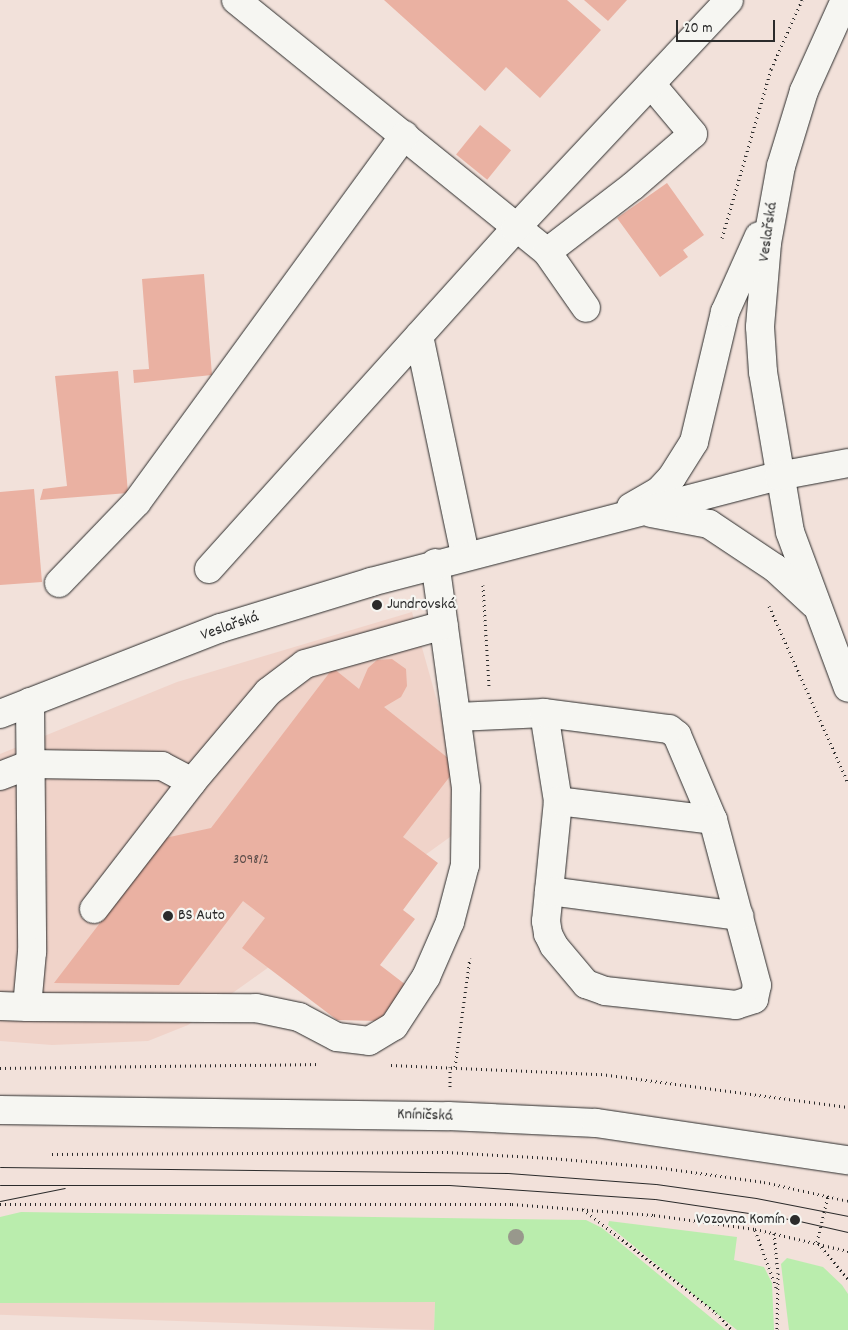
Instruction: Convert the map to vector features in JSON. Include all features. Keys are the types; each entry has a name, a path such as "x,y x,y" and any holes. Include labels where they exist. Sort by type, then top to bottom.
{"street":[{"path":"236,0 405,135 515,229 547,252 586,308"},
{"path":"210,569 515,229 729,0"},
{"name":"Veslařská","path":"845,0 804,91 773,204 760,327 762,372 790,532 848,688"},
{"path":"547,252 633,186 693,134 651,84"},
{"path":"59,583 137,502 405,135"},
{"path":"599,522 659,491 685,460 704,409 725,312 773,204"},
{"path":"419,336 464,555"},
{"path":"779,476 848,463"},
{"name":"Veslařská","path":"0,714 221,628 464,555 642,512 779,476"},
{"path":"642,512 709,524 775,568 818,608"},
{"path":"0,1006 256,1008 299,1017 337,1037 369,1041 394,1026 426,977 450,922 465,865 466,788 435,563"},
{"path":"94,909 192,782 268,692 306,664 444,625"},
{"path":"28,1007 32,952 30,702"},
{"path":"457,717 544,713 670,729 684,746 713,820 757,984 754,999 746,1004 605,991 586,984 554,946 546,921 558,801 544,713"},
{"path":"0,776 31,764 162,766 192,782"},
{"path":"558,801 713,820"},
{"path":"549,891 739,916"},
{"name":"Kníničská","path":"0,1110 439,1116 596,1123 848,1160"}],"path":[{"path":"482,577 491,715"},
{"path":"0,1068 321,1064"},
{"path":"380,1065 601,1074 848,1107"},
{"path":"52,1154 456,1153 656,1167 764,1182 848,1201"},
{"path":"817,1242 828,1196"},
{"path":"0,1204 443,1202 583,1209 755,1229 817,1242 848,1251"},
{"path":"583,1209 716,1313 732,1330"},
{"path":"755,1229 777,1288"},
{"path":"774,1233 778,1330"},
{"path":"817,1242 848,1279"}],"shaded area":[{"path":"412,612 471,822 188,1025 148,1041 52,1045 0,1041 0,754 177,682"},
{"path":"0,1287 435,1302 434,1330 0,1315"}],"green space":[{"path":"21,1212 586,1220 602,1228 726,1330 434,1330 435,1302 0,1303 0,1217"},
{"path":"609,1221 737,1237 734,1260 764,1267 772,1283 774,1330 737,1330 608,1225"},
{"path":"787,1258 823,1267 842,1285 848,1294 848,1330 789,1330 781,1264"}],"building":[{"path":"384,0 567,0 601,30 540,98 506,67 485,91"},
{"path":"584,0 627,0 608,21"},
{"path":"480,125 511,150 487,180 456,155"},
{"path":"667,183 704,235 683,250 688,257 660,277 617,218"},
{"path":"204,274 212,375 134,383 133,370 149,369 142,279"},
{"path":"118,371 128,493 40,500 43,489 67,486 55,376"},
{"path":"34,489 42,582 0,585 0,492"},
{"path":"392,659 406,669 407,686 401,697 384,707 458,766 403,837 438,863 403,910 415,919 380,965 406,985 379,1021 337,1020 242,948 265,918 243,901 179,985 54,983 165,838 211,828 333,668 359,689 368,668 377,660"}],"tram line":[{"path":"0,1167 508,1173 656,1184 756,1198 848,1216"},
{"path":"0,1185 449,1185 655,1199 795,1220 848,1232"},
{"path":"0,1201 65,1188"}],"place":[{"name":"Jundrovská","path":"377,605"},
{"name":"BS Auto","path":"168,916"},
{"name":"Vozovna Komín","path":"795,1220"}]}
